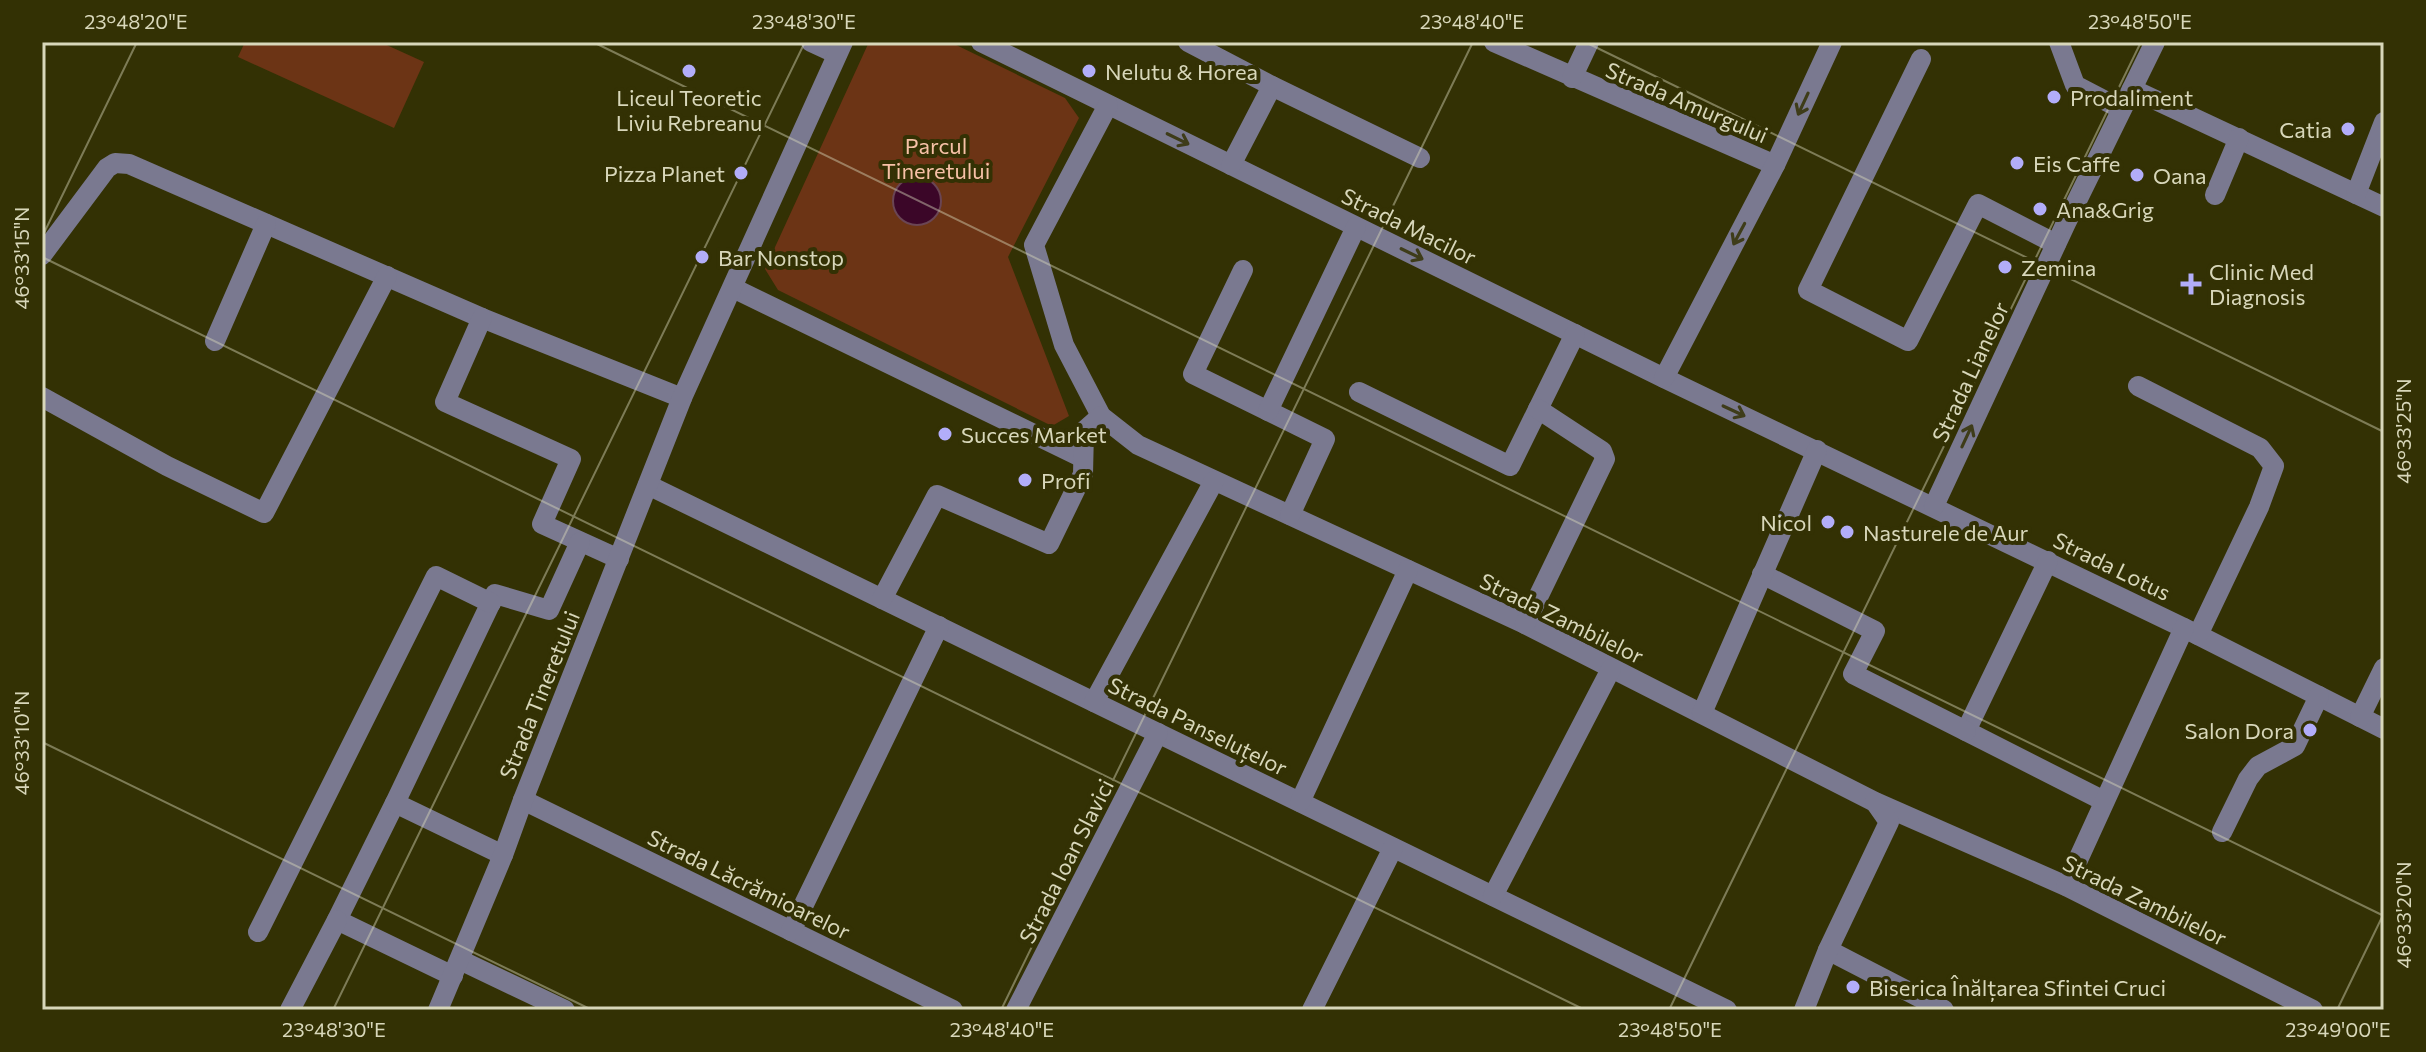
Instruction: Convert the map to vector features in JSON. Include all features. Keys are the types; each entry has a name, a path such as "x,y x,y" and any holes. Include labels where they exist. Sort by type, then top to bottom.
{"street":[{"path":"811,42 840,48"},
{"path":"1188,42 1420,158"},
{"name":"Strada Amurgului","path":"1494,42 1775,165"},
{"path":"1572,78 1589,42"},
{"name":"Strada Amurgului","path":"1664,378 1775,165 1832,42"},
{"path":"2059,42 2075,85 2121,109"},
{"name":"Strada Lianelor","path":"1934,506 2056,244 2155,42"},
{"name":"Strada Macilor","path":"987,43 1356,227 1817,450"},
{"name":"Strada Tineretului","path":"438,1010 503,855 682,398 840,48"},
{"path":"1921,59 1808,290 1908,341 1978,204 2056,244"},
{"path":"1231,165 1272,86"},
{"path":"2132,89 2384,207"},
{"name":"Strada Zambilelor","path":"1108,105 1034,245 1064,345 1101,416 1138,445 1525,624 1875,802 2066,886 2313,1010"},
{"path":"2356,194 2376,168 2384,122"},
{"path":"2215,195 2239,138"},
{"path":"42,255 107,168 115,163 129,164 482,318 682,398"},
{"path":"215,341 266,224"},
{"path":"1268,411 1356,227"},
{"path":"1243,270 1193,374 1325,439 1290,515"},
{"path":"42,397 167,466 264,513 387,276"},
{"path":"733,288 1083,458"},
{"path":"482,318 445,402 571,459 542,524 619,559"},
{"path":"1359,392 1510,466 1575,334"},
{"path":"2066,886 2104,801 2259,507 2274,466 2260,448 2138,386"},
{"path":"1525,624 1605,459 1602,451 1538,409"},
{"path":"882,599 937,495 1049,544 1083,474 1084,431 1101,416"},
{"path":"1702,713 1817,450"},
{"name":"Strada Lotus","path":"1817,450 2191,631 2384,729"},
{"path":"1094,702 1214,481"},
{"name":"Strada Panseluțelor","path":"648,485 1727,1010"},
{"path":"290,1010 395,803 495,594 549,610 580,542"},
{"path":"1966,731 2048,561"},
{"path":"1300,802 1408,570"},
{"path":"1762,574 1875,631 1853,674 2104,801"},
{"path":"258,932 436,576 491,603"},
{"path":"791,931 939,626"},
{"path":"2360,717 2384,668"},
{"path":"1493,896 1611,669"},
{"path":"2222,832 2248,779 2258,766 2295,746 2319,696"},
{"name":"Strada Ioan Slavici","path":"1016,1010 1158,733"},
{"name":"Strada Lăcrămioarelor","path":"523,800 953,1010"},
{"path":"1804,1010 1828,950 1889,822 1875,802"},
{"path":"395,803 503,855"},
{"path":"1313,1010 1393,848"},
{"path":"337,920 565,1010"},
{"path":"1828,950 1934,1008"}],"green space":[{"path":"245,42 380,42 424,62 394,128 238,57"},
{"name":"Parcul Tineretului","path":"869,42 950,42 1065,98 1079,118 1008,257 1069,416 1052,426 778,290 765,269"}],"shaded area":[{"path":"917,177 934,184 941,201 934,218 917,225 900,218 893,201 900,184"}],"place":[{"name":"Liceul Teoretic Liviu Rebreanu","path":"689,71"},
{"name":"Nelutu & Horea","path":"1089,71"},
{"name":"Prodaliment","path":"2054,97"},
{"name":"Catia","path":"2348,129"},
{"name":"Eis Caffe","path":"2017,163"},
{"name":"Pizza Planet","path":"741,173"},
{"name":"Oana","path":"2137,175"},
{"name":"Ana&Grig","path":"2040,209"},
{"name":"Bar Nonstop","path":"702,257"},
{"name":"Zemina","path":"2005,267"},
{"name":"Clinic Med Diagnosis","path":"2191,284"},
{"name":"Succes Market","path":"945,434"},
{"name":"Profi","path":"1025,480"},
{"name":"Nicol","path":"1828,522"},
{"name":"Nasturele de Aur","path":"1847,532"},
{"name":"Salon Dora","path":"2310,730"},
{"name":"Biserica Înălțarea Sfintei Cruci","path":"1853,987"}]}
